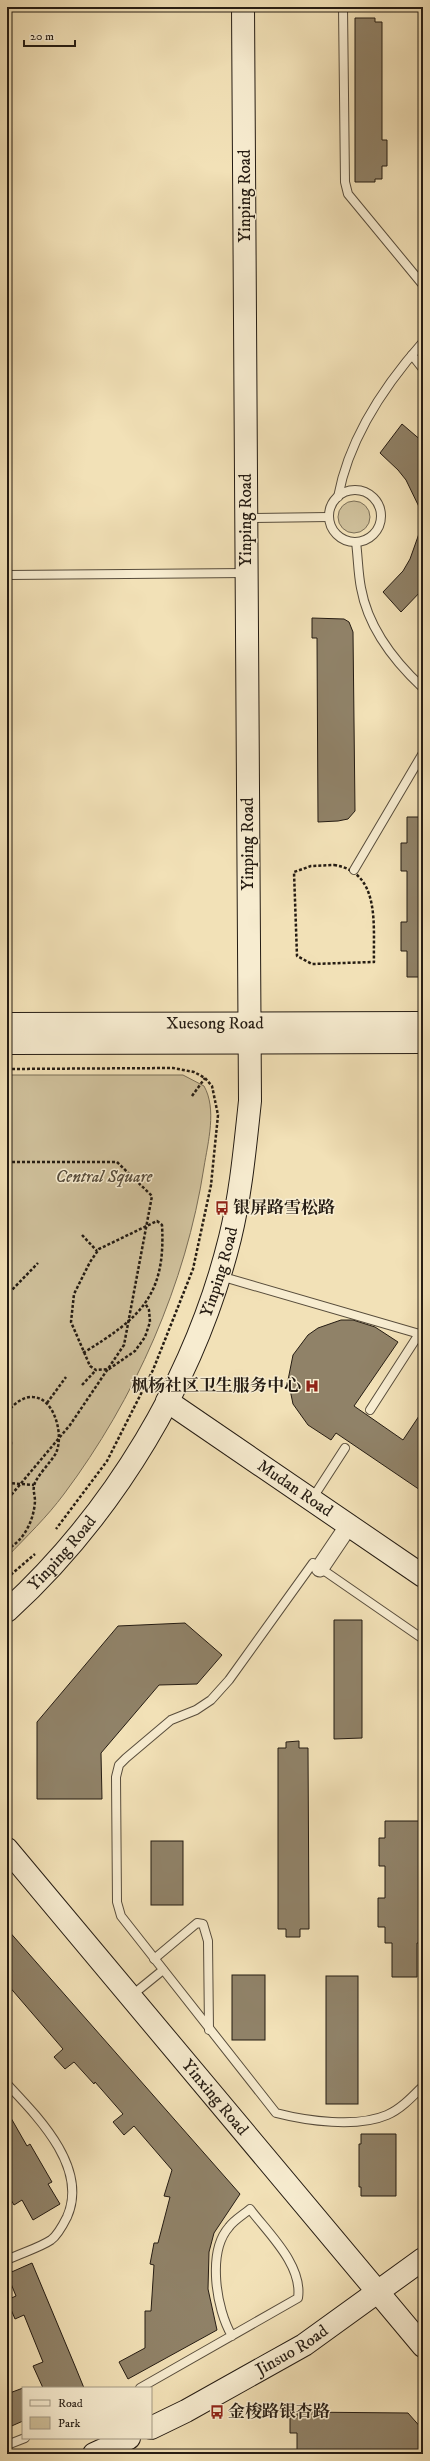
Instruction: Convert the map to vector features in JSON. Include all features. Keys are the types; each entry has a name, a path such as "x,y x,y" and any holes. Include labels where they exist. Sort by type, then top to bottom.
{"street":[{"name":"Yinping Road","path":"7,1611 54,1564 115,1489 167,1401 192,1350 219,1276 230,1238 244,1163 250,1101 250,1033 244,7"},
{"name":"Xuesong Road","path":"7,1043 250,1033 423,1023"},
{"name":"Xuesong Road","path":"7,1024 250,1033 423,1042"},
{"name":"Mudan Road","path":"167,1401 423,1576"},
{"path":"320,1568 349,1525"},
{"name":"Yinxing Road","path":"7,1849 423,2346"},
{"name":"Jinsuo Road","path":"152,2428 186,2411 304,2345 423,2259"},
{"path":"100,2453 127,2439"}],"lane":[{"path":"343,7 345,182 348,194 423,285"},
{"path":"338,497 341,477 357,436 379,398 423,342"},
{"path":"412,355 423,369"},
{"path":"361,491 368,494 378,506 380,521 378,528 367,539 356,542 345,540 337,536 332,529 329,517 332,503 338,497 345,492 361,491"},
{"path":"246,518 329,517"},
{"path":"356,542 361,588 367,609 388,649 423,688"},
{"path":"7,575 247,573"},
{"path":"354,870 423,753"},
{"path":"219,1276 421,1335 370,1410"},
{"path":"312,1500 345,1448"},
{"path":"423,1639 313,1563 229,1680 211,1700 196,1710 171,1720 119,1765 116,1778 117,1902 121,1916 209,2030 276,2113 290,2116 346,2121 373,2120 388,2114 406,2103 423,2086"},
{"path":"154,1959 197,1923 204,1924 208,1941 209,2030"},
{"path":"130,1996 163,1970"},
{"path":"7,2084 46,2126 61,2150 70,2178 72,2196 70,2210 63,2226 52,2240 7,2260"},
{"path":"142,2387 232,2336 298,2298 299,2290 296,2276 286,2258 250,2209 228,2227 220,2242 217,2259 216,2283 221,2308 232,2336"},
{"path":"7,2445 22,2439"}],"path":[{"path":"324,865 345,867 354,870 364,880 370,896 373,914 374,962 312,964 297,956 294,872 324,865"},
{"path":"7,1069 173,1068 194,1072 205,1078 212,1086 218,1115 211,1185 193,1269 153,1370 107,1461 52,1534"},
{"path":"192,1096 205,1078"},
{"path":"7,1162 117,1162 152,1196 124,1345 58,1440 7,1500"},
{"path":"83,1353 128,1322 140,1311 156,1285 162,1259 162,1225 157,1221 147,1224 97,1251 74,1294 71,1316 74,1331 83,1353 90,1366 96,1370 107,1370 135,1351 145,1337 150,1322 149,1310 145,1303"},
{"path":"82,1235 97,1251"},
{"path":"10,1293 38,1263"},
{"path":"82,1385 96,1370"},
{"path":"47,1403 66,1377"},
{"path":"7,1412 19,1401 29,1397 42,1399 54,1413 58,1440 56,1453 34,1485 35,1501 31,1520 18,1542 7,1549"},
{"path":"7,1417 12,1443 7,1476"},
{"path":"7,1483 34,1485"},
{"path":"7,1578 38,1550"}],"green space":[{"path":"354,501 360,502 367,508 370,517 369,523 363,530 354,533 348,532 341,526 338,517 339,511 345,504"},
{"name":"Central Square","path":"7,1075 183,1075 204,1086 208,1095 211,1115 209,1136 196,1211 185,1254 171,1297 154,1339 135,1380 90,1457 64,1494 36,1527 7,1557"}],"building":[{"path":"355,18 375,18 375,22 382,22 382,140 387,140 387,166 382,166 382,179 375,179 375,182 355,182"},
{"path":"402,424 423,442 423,515 406,480 380,453"},
{"path":"421,528 423,528 423,589 401,612 383,592 403,571 410,559"},
{"path":"312,618 344,619 349,622 353,632 355,811 348,819 338,821 318,822 317,638 312,638"},
{"path":"407,817 423,817 423,977 407,977 407,951 401,951 401,922 407,922 407,871 401,871 401,843 407,843"},
{"path":"341,1320 353,1320 375,1327 398,1342 354,1406 403,1440 423,1410 423,1492 336,1433 331,1440 308,1425 293,1404 288,1380 293,1355 308,1335 318,1328"},
{"path":"334,1620 362,1620 362,1738 334,1739"},
{"path":"185,1623 222,1655 197,1684 159,1685 101,1753 102,1799 37,1799 37,1722 118,1626"},
{"path":"299,1741 299,1748 308,1748 309,1929 300,1929 300,1937 286,1937 286,1929 278,1929 278,1748 286,1748 286,1742"},
{"path":"385,1821 419,1821 419,1943 417,1943 417,1977 392,1977 392,1943 385,1943 385,1927 378,1927 378,1898 385,1898 385,1866 379,1866 379,1838 385,1838"},
{"path":"151,1841 183,1841 183,1905 151,1905"},
{"path":"7,1929 240,2194 214,2233 209,2252 208,2289 217,2330 128,2379 119,2362 145,2348 145,2311 151,2311 154,2265 150,2264 154,2243 158,2243 170,2197 164,2196 172,2170 134,2126 124,2135 113,2122 123,2114 95,2082 94,2084 74,2062 65,2069 54,2057 63,2049 7,1984"},
{"path":"232,1975 265,1975 265,2040 232,2040"},
{"path":"326,1976 358,1976 358,2104 326,2104"},
{"path":"7,2111 27,2146 30,2144 52,2182 48,2184 60,2204 33,2220 22,2200 14,2205 7,2193"},
{"path":"361,2134 396,2134 396,2196 361,2196 361,2187 359,2187 359,2144 361,2144"},
{"path":"32,2263 84,2387 43,2387 33,2366 43,2362 24,2315 15,2319 7,2300 16,2296 7,2274"},
{"path":"22,2388 22,2421 7,2428 7,2394"},
{"path":"297,2412 408,2413 423,2430 423,2454 297,2454 297,2433 290,2433 290,2416 297,2416"}],"place":[{"name":"银屏路雪松路","path":"222,1208"},
{"name":"枫杨社区卫生服务中心","path":"312,1386"},
{"name":"金梭路银杏路","path":"217,2412"}]}
